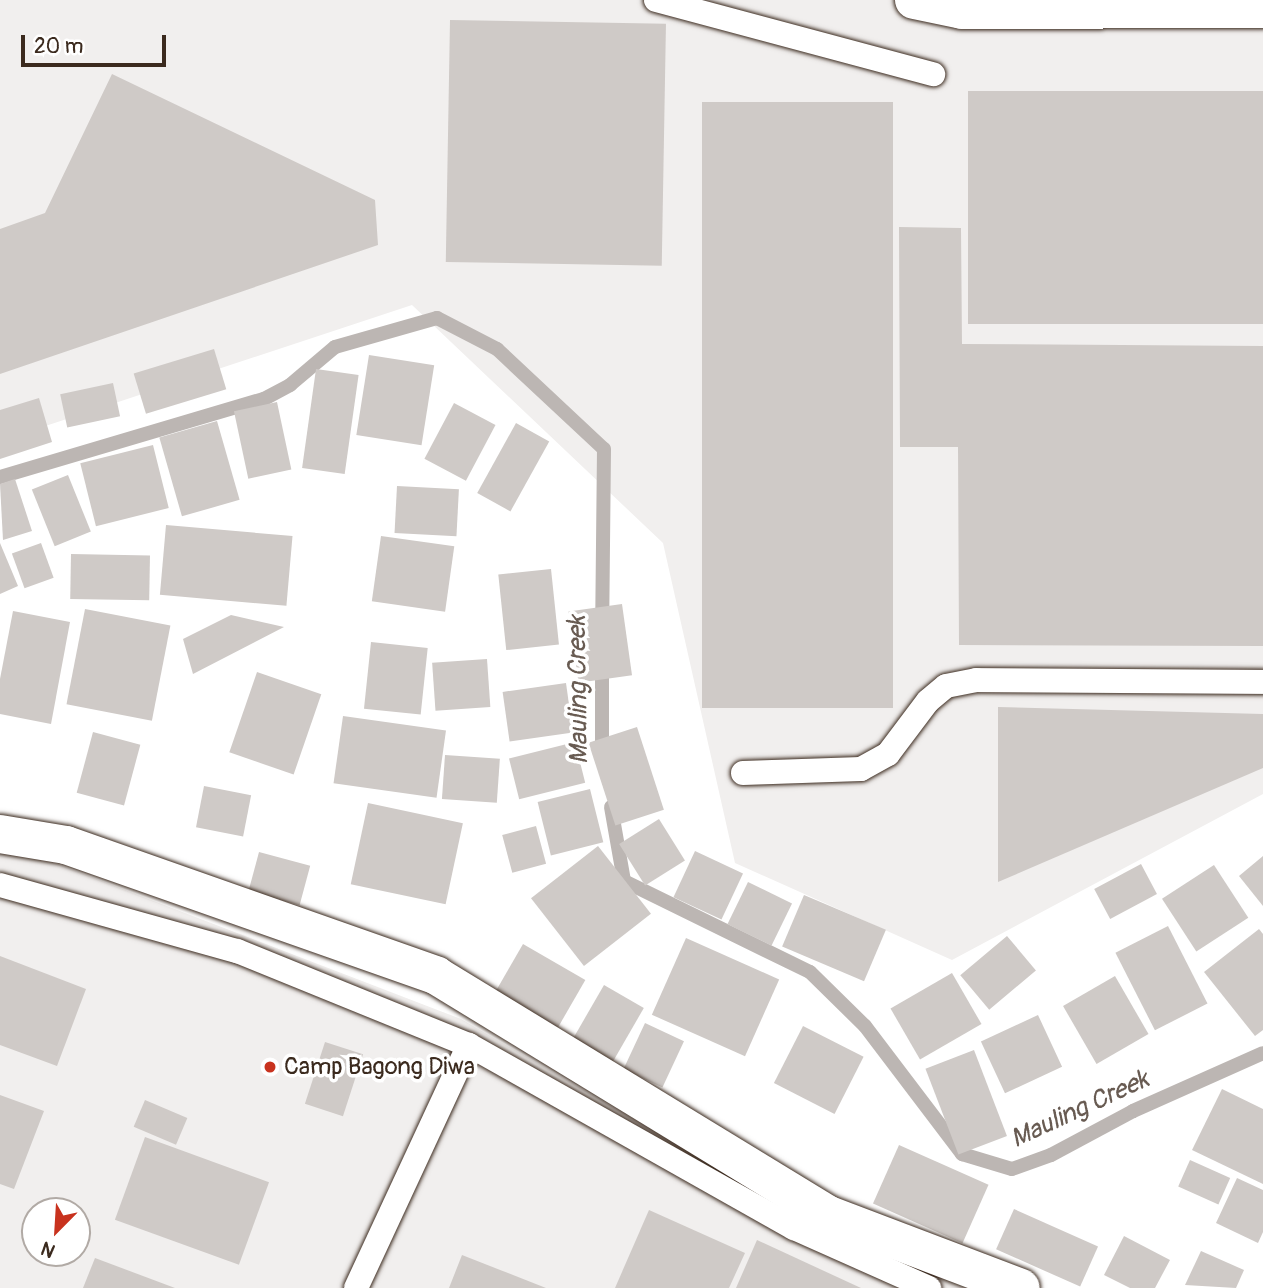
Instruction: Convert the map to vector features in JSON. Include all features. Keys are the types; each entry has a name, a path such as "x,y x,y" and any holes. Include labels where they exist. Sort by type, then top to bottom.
{"street":[{"path":"914,0 962,10 1263,9"},
{"path":"0,834 66,845 437,976 829,1216 1021,1288"}],"lane":[{"path":"656,0 933,74"},
{"path":"743,774 861,769 888,754 937,693 946,686 976,680 1263,681"},
{"path":"0,885 236,951 469,1045 794,1228 929,1288"},
{"path":"356,1288 469,1045"}],"shaded area":[{"path":"0,0 1263,0 1263,794 952,960 735,863 663,543 412,305 0,441"},
{"name":"Camp Bagong Diwa","path":"0,850 39,857 461,1019 818,1226 968,1288 0,1288"}],"building":[{"path":"450,20 666,24 662,266 446,262"},
{"path":"112,74 375,200 378,245 0,374 0,229 45,213"},
{"path":"968,91 1263,91 1263,324 968,324"},
{"path":"702,102 893,102 893,708 702,708"},
{"path":"899,227 961,228 962,344 1263,346 1263,646 959,645 958,447 900,447"},
{"path":"214,349 226,389 146,414 134,374"},
{"path":"369,355 434,365 422,445 356,435"},
{"path":"316,369 359,375 345,474 302,468"},
{"path":"113,383 120,416 67,427 60,394"},
{"path":"39,398 52,442 0,459 0,410"},
{"path":"277,402 291,469 248,479 234,411"},
{"path":"454,403 495,425 466,481 424,459"},
{"path":"217,421 240,500 182,516 159,438"},
{"path":"516,423 549,441 510,511 477,493"},
{"path":"153,445 169,508 96,526 80,463"},
{"path":"68,475 91,532 55,546 32,490"},
{"path":"15,479 32,531 3,540 0,484"},
{"path":"397,486 459,489 456,536 395,533"},
{"path":"166,525 293,536 286,606 160,595"},
{"path":"381,536 454,546 445,612 372,601"},
{"path":"0,543 18,586 0,594"},
{"path":"41,543 54,578 25,588 12,554"},
{"path":"71,554 150,555 149,600 70,599"},
{"path":"551,569 559,645 506,650 498,575"},
{"path":"622,604 632,675 579,683 569,612"},
{"path":"85,609 170,626 152,721 66,704"},
{"path":"13,611 70,622 51,724 0,714 0,679"},
{"path":"231,615 284,627 193,674 183,639"},
{"path":"371,642 428,648 421,715 364,709"},
{"path":"487,659 490,707 435,711 432,663"},
{"path":"257,672 321,694 294,775 229,752"},
{"path":"566,683 573,733 510,741 503,692"},
{"path":"998,707 1263,714 1263,768 998,882"},
{"path":"343,716 446,730 437,798 334,783"},
{"path":"637,727 664,810 615,826 588,743"},
{"path":"93,732 140,745 124,806 77,793"},
{"path":"575,742 585,783 519,799 509,758"},
{"path":"445,755 500,759 497,803 442,799"},
{"path":"204,786 251,795 243,836 196,827"},
{"path":"590,789 603,842 551,855 538,802"},
{"path":"368,803 463,823 446,904 351,884"},
{"path":"659,819 685,861 645,885 619,844"},
{"path":"536,826 546,864 512,873 502,835"},
{"path":"598,846 651,914 584,966 531,898"},
{"path":"695,851 743,873 721,920 673,897"},
{"path":"259,852 310,866 300,905 248,892"},
{"path":"1263,856 1263,906 1239,876"},
{"path":"1141,864 1157,894 1110,919 1094,889"},
{"path":"1214,865 1248,918 1196,952 1162,899"},
{"path":"748,882 792,903 771,946 727,924"},
{"path":"804,895 886,930 864,981 782,947"},
{"path":"1168,926 1207,1004 1155,1030 1115,953"},
{"path":"1259,929 1263,934 1263,1030 1255,1036 1204,972"},
{"path":"1007,936 1036,970 989,1010 960,975"},
{"path":"686,938 779,979 745,1056 652,1015"},
{"path":"523,944 585,980 555,1032 493,996"},
{"path":"0,956 86,989 57,1066 0,1045"},
{"path":"952,973 982,1024 920,1060 891,1009"},
{"path":"1115,976 1148,1034 1097,1064 1063,1006"},
{"path":"604,985 644,1008 613,1062 573,1039"},
{"path":"1038,1015 1062,1067 1005,1093 981,1042"},
{"path":"645,1023 684,1041 662,1087 623,1069"},
{"path":"803,1026 864,1057 835,1114 774,1083"},
{"path":"325,1042 363,1054 343,1116 305,1104"},
{"path":"974,1050 1007,1136 958,1155 925,1069"},
{"path":"1222,1089 1263,1109 1263,1184 1192,1150"},
{"path":"0,1095 44,1111 14,1189 0,1184"},
{"path":"145,1100 187,1118 176,1145 134,1127"},
{"path":"145,1137 269,1182 239,1265 115,1220"},
{"path":"899,1145 989,1185 962,1243 873,1203"},
{"path":"1190,1160 1230,1178 1218,1204 1178,1186"},
{"path":"1237,1178 1263,1190 1263,1232 1258,1243 1216,1223"},
{"path":"1014,1209 1098,1246 1080,1287 996,1249"},
{"path":"649,1210 745,1253 729,1288 615,1288"},
{"path":"1124,1236 1170,1260 1155,1288 1130,1288 1104,1275"},
{"path":"757,1240 861,1288 736,1288"},
{"path":"1201,1251 1244,1270 1236,1288 1185,1285"},
{"path":"462,1255 546,1288 449,1288"},
{"path":"95,1258 175,1288 83,1288"}],"waterway":[{"name":"Mauling Creek","path":"0,477 264,399 290,385 335,347 437,318 497,349 604,449 602,626"},
{"name":"Mauling Creek","path":"602,661 602,756"},
{"name":"Mauling Creek","path":"611,807 624,881 810,972 865,1026 962,1154 1012,1169 1051,1155 1133,1111 1263,1053"}],"place":[{"name":"Camp Bagong Diwa","path":"270,1067"}]}
